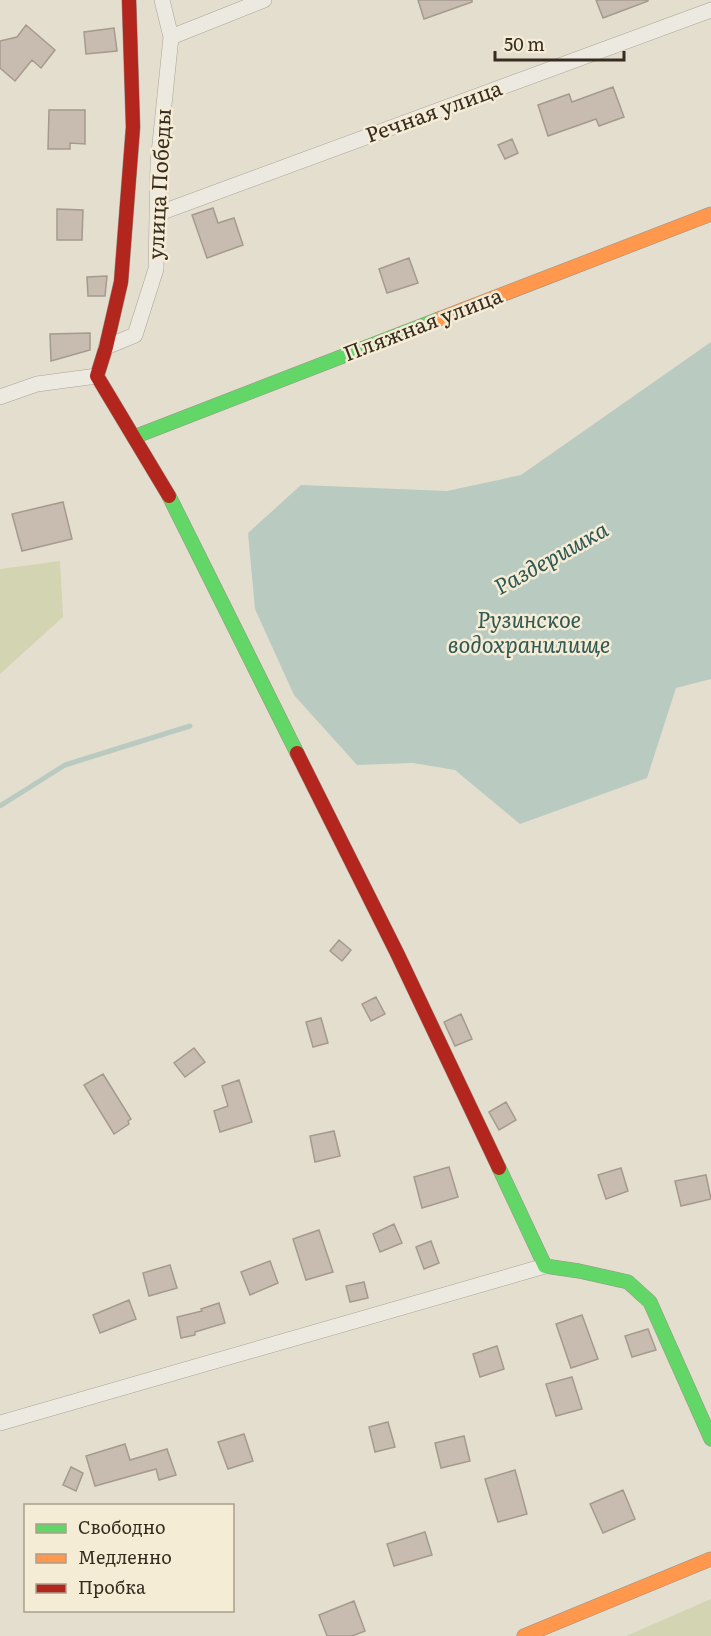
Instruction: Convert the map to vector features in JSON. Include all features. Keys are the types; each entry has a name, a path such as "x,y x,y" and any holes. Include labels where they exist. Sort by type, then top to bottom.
{"street":[{"path":"129,0 133,127 122,282 97,376 162,482 348,854 545,1266"},
{"name":"улица Победы","path":"106,347 135,335 156,269 158,163 171,37 162,0"},
{"path":"171,37 264,0"},
{"name":"Речная улица","path":"157,214 711,10"},
{"name":"Пляжная улица","path":"134,437 711,214"},
{"path":"0,397 37,384 97,376"},
{"path":"0,1423 545,1266 628,1282 650,1302 711,1439"},
{"path":"524,1636 711,1559"}],"green space":[{"path":"60,561 63,617 0,674 0,569"},
{"path":"711,1599 711,1636 626,1636"}],"water":[{"name":"Рузинское водохранилище","path":"711,342 711,679 676,688 647,778 520,824 455,770 413,763 357,765 294,695 255,609 248,533 301,485 447,491 521,475"}],"building":[{"path":"418,0 472,0 472,2 424,19"},
{"path":"596,0 648,0 648,1 603,18"},
{"path":"26,25 55,50 41,68 32,60 15,81 0,68 0,41 17,37"},
{"path":"114,28 117,51 86,54 84,32"},
{"path":"613,87 624,117 599,126 596,119 548,136 538,105 569,94 572,102"},
{"path":"49,110 85,110 85,144 70,143 70,149 48,149"},
{"path":"512,139 518,153 505,159 498,145"},
{"path":"213,208 218,223 234,218 243,245 207,258 192,215"},
{"path":"57,209 83,210 82,240 57,240"},
{"path":"409,258 418,283 387,293 379,269"},
{"path":"107,276 105,296 88,296 87,277"},
{"path":"90,333 90,350 51,361 50,334"},
{"path":"63,502 72,539 22,551 12,514"},
{"path":"339,940 351,950 342,961 330,951"},
{"path":"376,997 385,1014 371,1021 362,1004"},
{"path":"461,1014 472,1039 455,1046 444,1022"},
{"path":"321,1018 328,1043 313,1047 306,1022"},
{"path":"194,1048 205,1062 185,1077 174,1063"},
{"path":"103,1074 131,1119 128,1121 129,1124 114,1134 84,1085"},
{"path":"239,1080 252,1122 220,1132 214,1111 228,1106 222,1086"},
{"path":"506,1102 516,1120 499,1130 489,1112"},
{"path":"334,1131 340,1156 315,1162 310,1136"},
{"path":"449,1167 458,1197 422,1208 414,1177"},
{"path":"621,1168 628,1191 606,1199 598,1175"},
{"path":"706,1175 711,1199 681,1206 675,1181"},
{"path":"394,1224 402,1243 380,1252 373,1234"},
{"path":"319,1230 333,1272 306,1280 293,1239"},
{"path":"431,1241 439,1263 424,1269 416,1247"},
{"path":"270,1261 278,1283 250,1295 241,1272"},
{"path":"170,1265 177,1288 149,1296 143,1273"},
{"path":"364,1282 368,1298 350,1302 346,1286"},
{"path":"129,1300 136,1319 100,1333 93,1315"},
{"path":"219,1303 225,1323 181,1338 177,1317 202,1311 201,1309"},
{"path":"582,1315 598,1359 571,1368 556,1324"},
{"path":"648,1329 656,1350 632,1357 625,1336"},
{"path":"497,1346 504,1369 480,1377 473,1354"},
{"path":"572,1377 582,1409 556,1416 546,1384"},
{"path":"388,1422 395,1447 375,1452 369,1427"},
{"path":"244,1434 253,1461 228,1469 218,1442"},
{"path":"464,1436 470,1461 441,1468 435,1443"},
{"path":"125,1444 130,1460 167,1449 176,1475 159,1480 156,1469 95,1486 86,1456"},
{"path":"71,1467 83,1473 76,1491 63,1485"},
{"path":"515,1470 527,1514 498,1522 485,1479"},
{"path":"623,1490 635,1519 603,1533 590,1504"},
{"path":"425,1532 432,1555 394,1566 387,1544"},
{"path":"354,1601 365,1631 352,1636 327,1636 319,1615"}],"waterway":[{"name":"Раздеришка","path":"0,806 65,765 190,726"}],"traffic: fast":[{"path":"134,437 439,319"},
{"path":"169,496 297,753"},
{"path":"499,1168 545,1266 628,1282 650,1302 711,1439"}],"traffic: slow":[{"path":"439,319 711,214"},
{"path":"524,1636 711,1559"}],"traffic: jam":[{"path":"129,0 133,127 121,282 97,376 169,496"},
{"path":"297,753 397,953 499,1168"}]}
